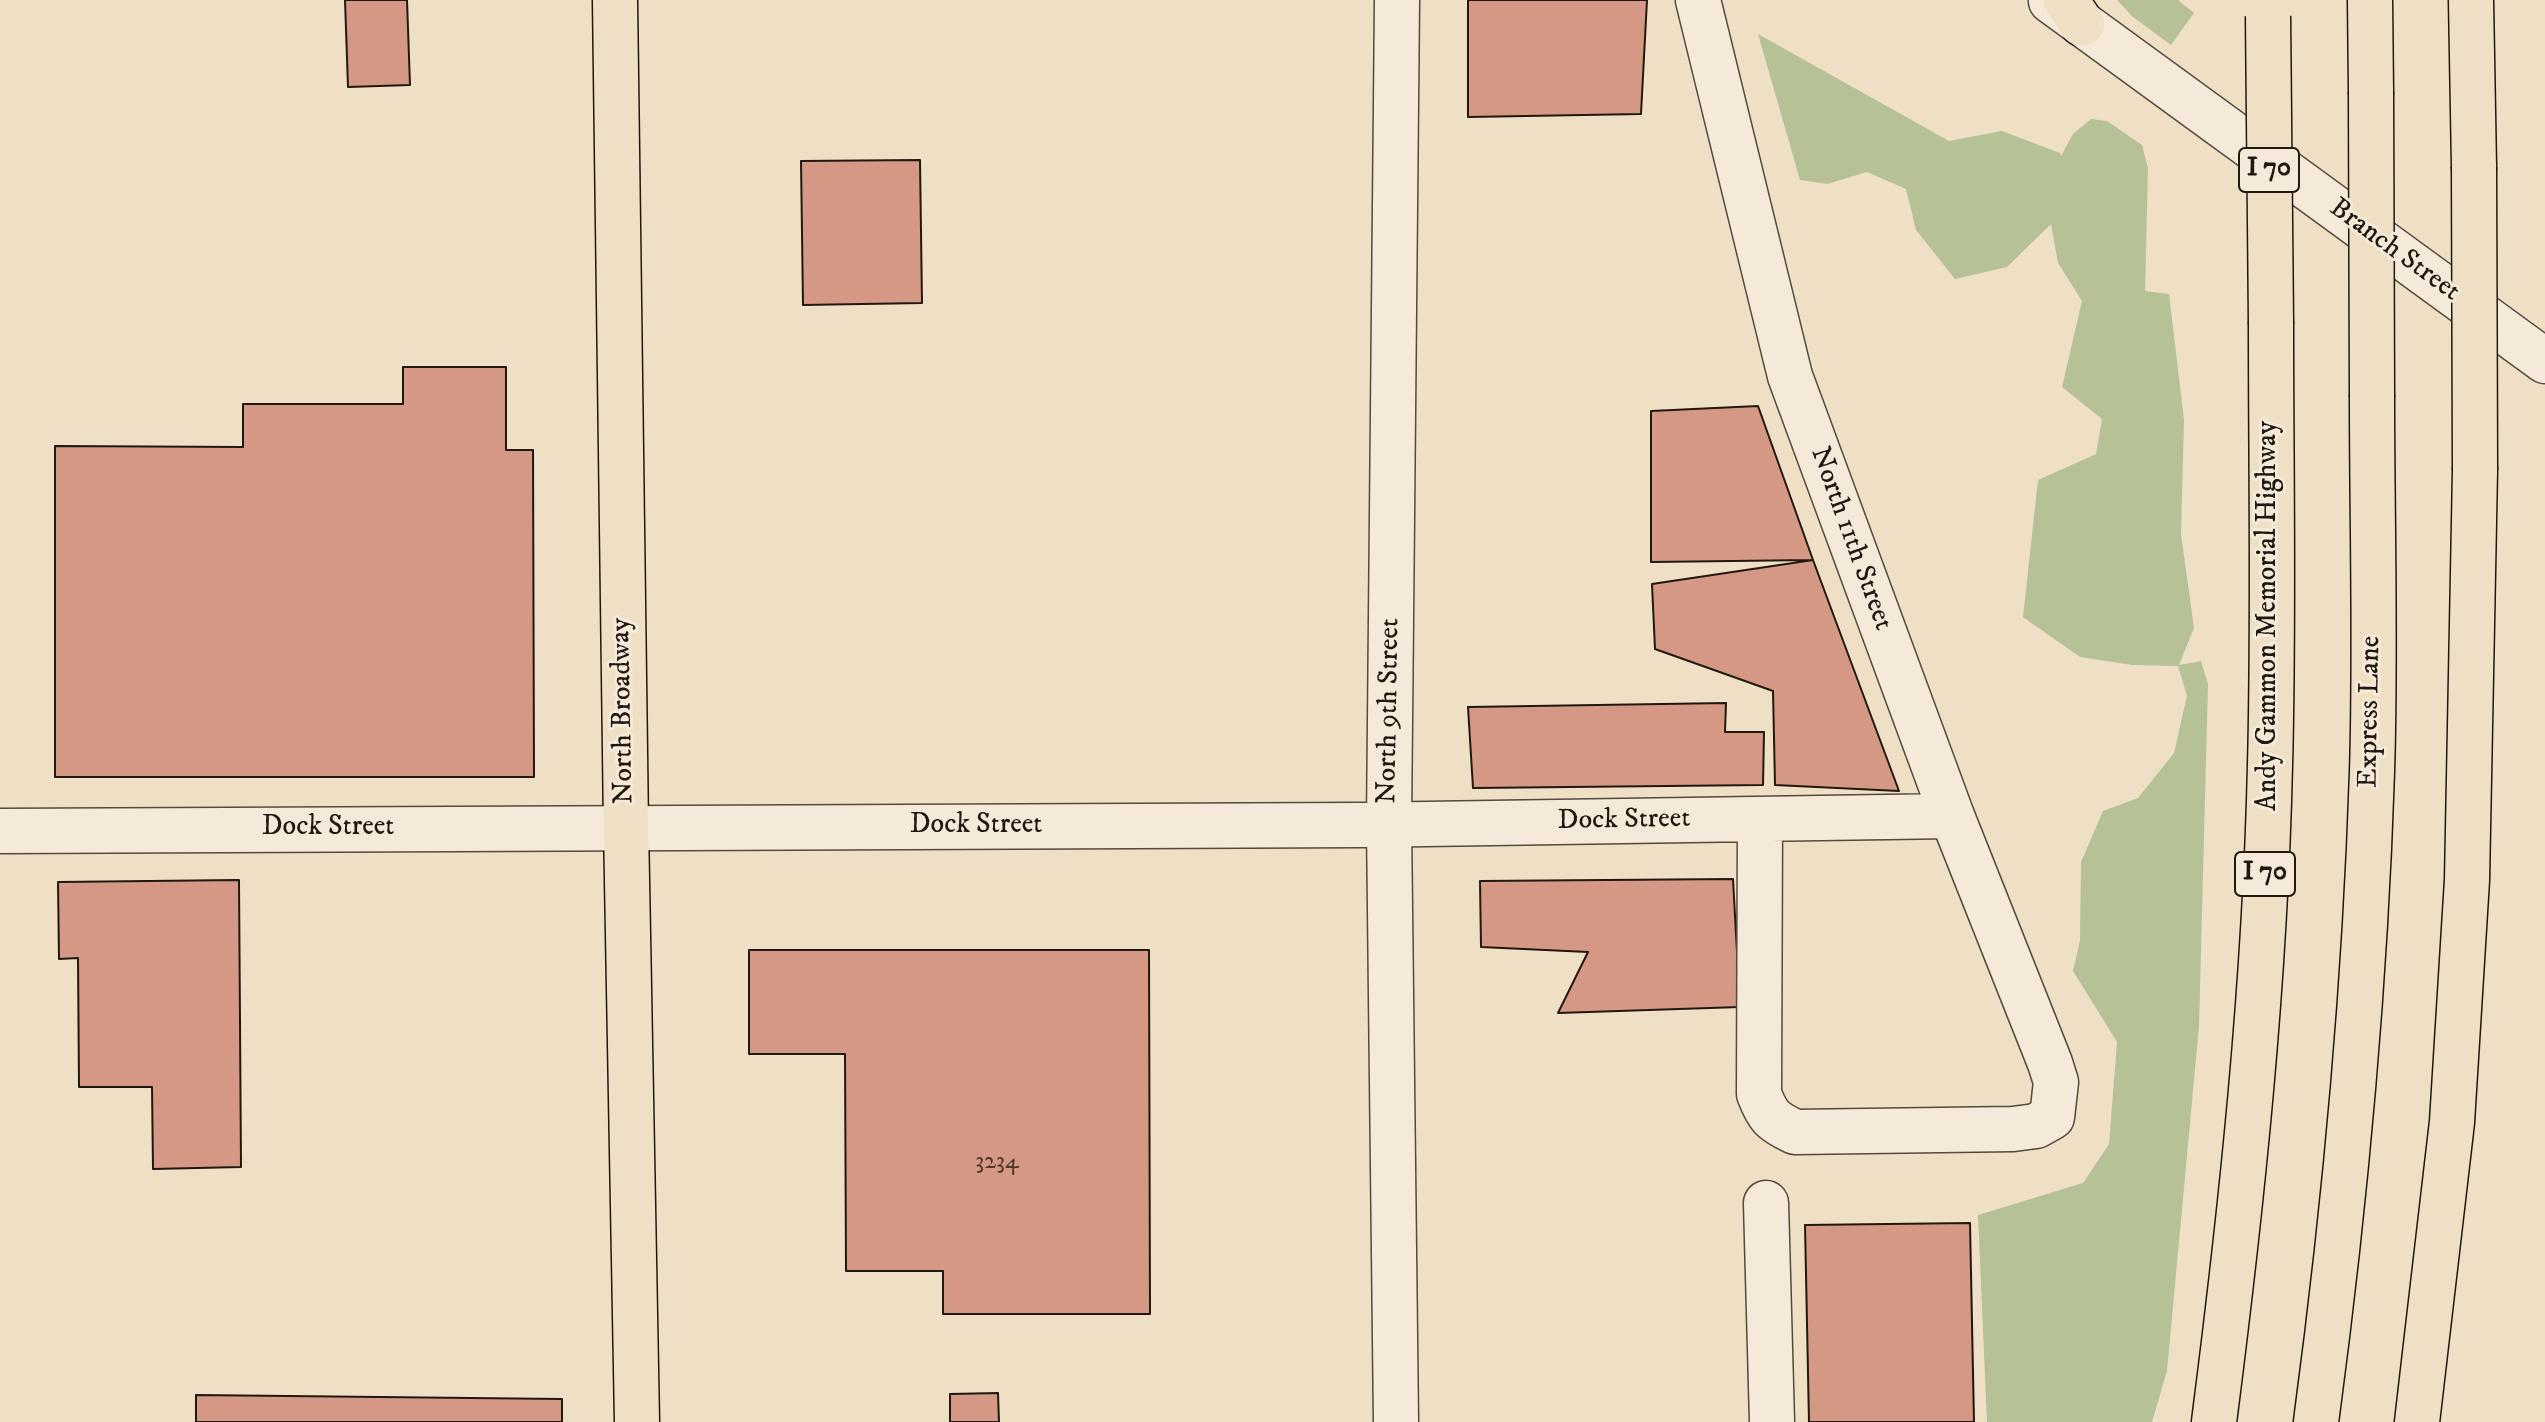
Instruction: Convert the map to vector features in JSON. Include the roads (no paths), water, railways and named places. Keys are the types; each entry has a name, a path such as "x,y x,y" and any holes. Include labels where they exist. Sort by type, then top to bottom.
{"main road":[{"name":"North Broadway","path":"615,0 637,1422"},
{"name":"Express Lane","path":"2316,1422 2337,1260 2360,1012 2372,769 2370,0"},
{"path":"2417,1422 2452,1122 2467,880 2475,470 2471,0"},
{"name":"Andy Gammon Memorial Highway","path":"2214,1422 2237,1243 2258,1004 2270,766 2268,8"}],"street":[{"name":"North 9th Street","path":"1396,1422 1389,824 1397,0"},
{"name":"North 11th Street","path":"1698,0 1790,376 1952,816 2050,1063 2056,1082 2052,1117 2036,1126 2013,1129 1795,1132 1775,1123 1759,1094 1760,819"},
{"name":"Branch Street","path":"2065,8 2545,361"},
{"name":"Dock Street","path":"0,831 1389,824 1952,816"},
{"path":"1766,1203 1772,1422"}]}
